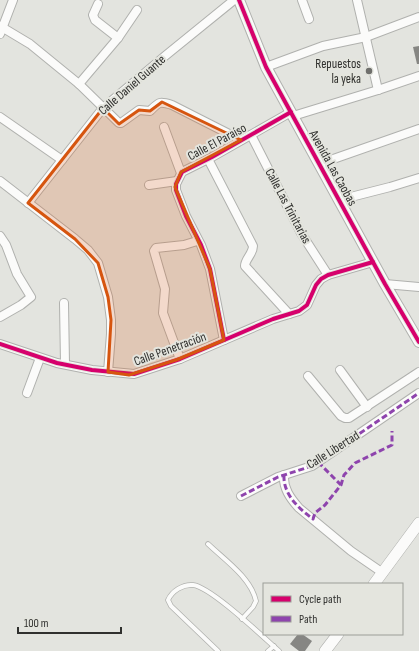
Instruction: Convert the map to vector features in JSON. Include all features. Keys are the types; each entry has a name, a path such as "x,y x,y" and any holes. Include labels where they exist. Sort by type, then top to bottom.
{"main road":[{"path":"375,583 419,523"},
{"path":"325,651 337,635"}],"street":[{"path":"13,0 1,29 30,44 79,84 117,122 121,123 139,110 150,111 158,103 167,103 241,140"},
{"name":"Calle Daniel Guante","path":"28,203 103,108 234,0"},
{"name":"Avenida Las Caobas","path":"239,0 266,67 385,284 419,342"},
{"path":"302,0 309,19"},
{"path":"357,0 378,90"},
{"path":"98,4 92,15 95,20 118,38"},
{"path":"79,84 118,38 137,10"},
{"path":"266,67 323,46 366,37 419,17"},
{"name":"Calle El Paraíso","path":"149,185 179,177 241,140 292,114 378,90 419,76"},
{"path":"0,117 62,160"},
{"path":"164,127 179,177 176,190 197,241 201,245 210,269 224,340"},
{"path":"319,164 419,129"},
{"name":"Calle Las Trinitarias","path":"251,135 300,233 328,275"},
{"path":"208,159 253,246 252,252 245,263 245,266 288,314"},
{"path":"339,200 419,178"},
{"path":"0,181 75,239 88,250 98,263 108,296 111,334 108,372"},
{"path":"0,236 6,245 16,274 31,297 21,306 0,317"},
{"path":"180,359 164,313 165,289 154,251 156,248 184,245 197,241"},
{"path":"328,275 373,262"},
{"name":"Calle Penetración","path":"0,344 40,358 65,364 108,372 134,374 180,359 273,319 299,311 306,307 318,282 328,275"},
{"path":"385,284 419,287"},
{"path":"64,303 65,364"},
{"path":"27,393 40,358"},
{"path":"340,370 367,407"},
{"path":"308,376 341,416 349,418 419,372"},
{"name":"Calle Libertad","path":"241,496 284,475 312,466 419,394"},
{"path":"284,475 285,487 299,508 351,551 382,573"}],"lane":[{"path":"208,544 248,582 254,593 256,601 242,619"},
{"path":"218,651 171,606 168,600 170,595 178,589 188,585 194,585 213,595 279,651"},
{"path":"268,651 274,646"}],"highlighted area":[{"path":"162,102 241,140 181,172 175,187 210,269 224,340 176,360 129,375 108,372 111,320 108,297 98,263 75,239 28,203 103,108 119,124 139,110 150,111"}],"building":[{"path":"419,46 419,64 417,64 413,47"},
{"path":"297,635 303,635 312,641 305,651 299,651 290,644"}],"marked path":[{"path":"241,496 278,477 312,466 419,393"},
{"path":"284,475 284,482 292,500 313,519 315,513 325,505 341,485 344,475 355,463 392,445 392,431"},
{"path":"318,462 341,485"}],"cycle path":[{"path":"239,0 266,67 385,284 419,342"},
{"path":"224,340 210,269 201,245 186,216 176,190 176,184 182,172 212,157 291,112"},
{"path":"0,344 57,363 92,370 134,374 180,359 273,319 299,311 307,305 316,285 321,279 328,275 373,262"}],"place":[{"name":"Repuestos la yeka","path":"369,71"}]}
